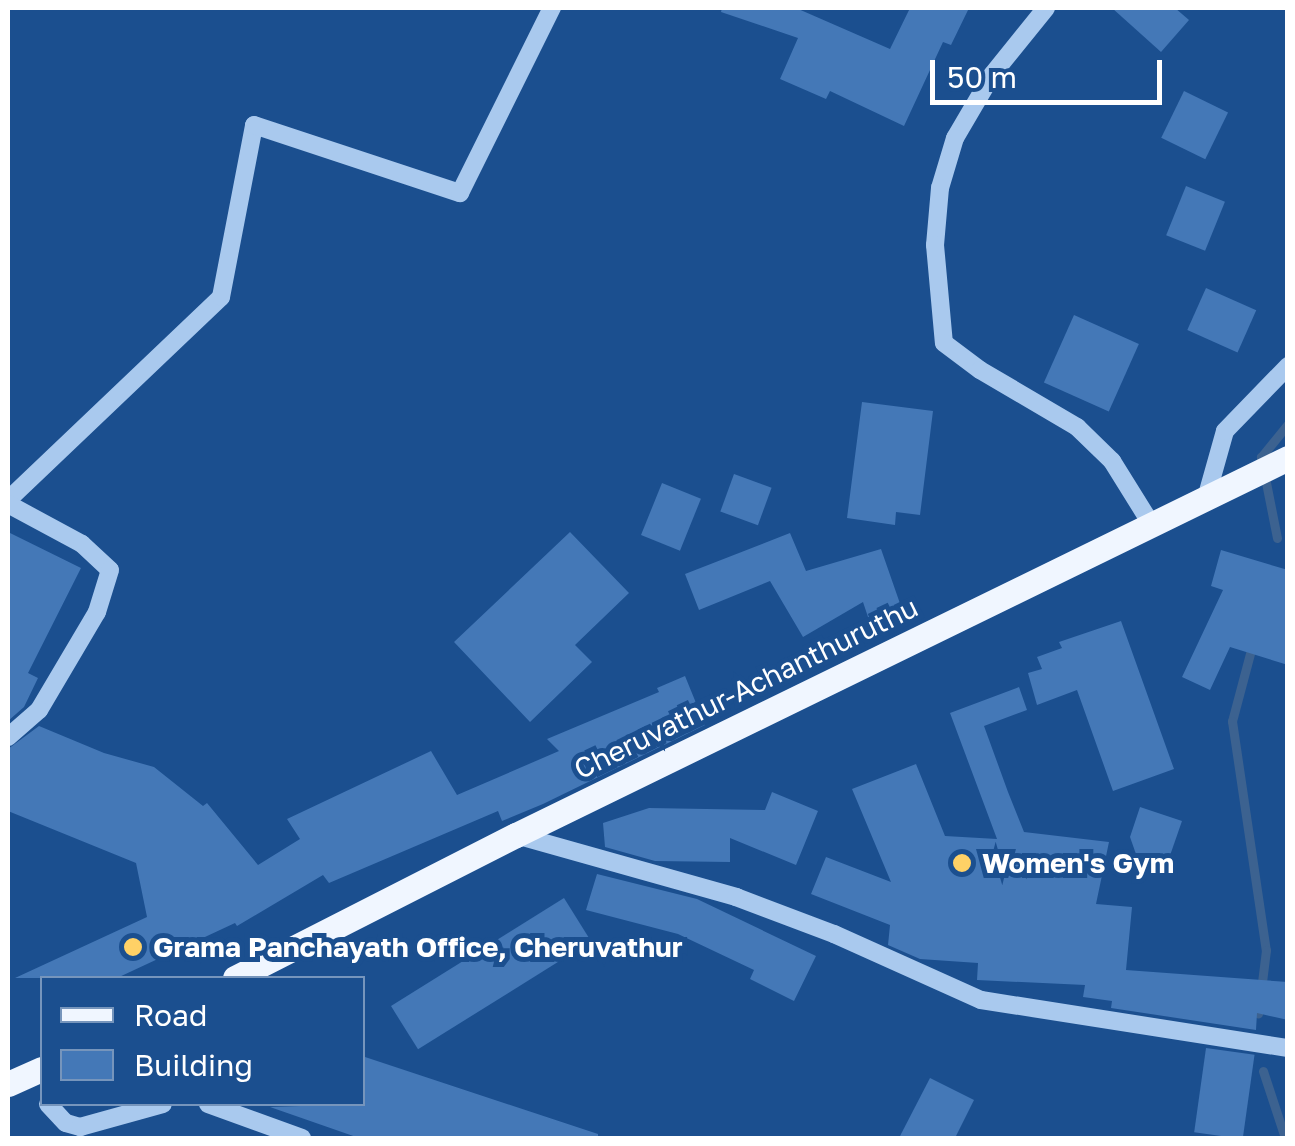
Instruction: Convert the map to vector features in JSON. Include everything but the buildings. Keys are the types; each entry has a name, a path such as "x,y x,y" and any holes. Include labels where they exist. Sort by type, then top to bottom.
{"main road":[{"name":"Cheruvathur-Achanthuruthu","path":"239,976 516,834 1285,459"}],"street":[{"path":"8,737 39,710 97,612 110,570 82,544 8,502 222,297 254,126 460,193 552,8"},
{"path":"1046,8 992,75 955,138 940,188 935,245 944,343 1077,427 1112,461 1150,522"},
{"path":"1213,492 1225,431 1288,366"},
{"path":"516,834 736,898 834,934 981,1000 1288,1048"},
{"path":"50,1106 66,1123 80,1126 155,1106"},
{"path":"214,1106 302,1138"}],"waterway":[{"path":"1277,538 1261,457 1288,424"},
{"path":"1252,646 1232,721 1266,950 1258,1014"},
{"path":"1263,1071 1285,1138"}],"place":[{"name":"Women's Gym","path":"962,863"},
{"name":"Grama Panchayath Office, Cheruvathur","path":"133,947"}]}
